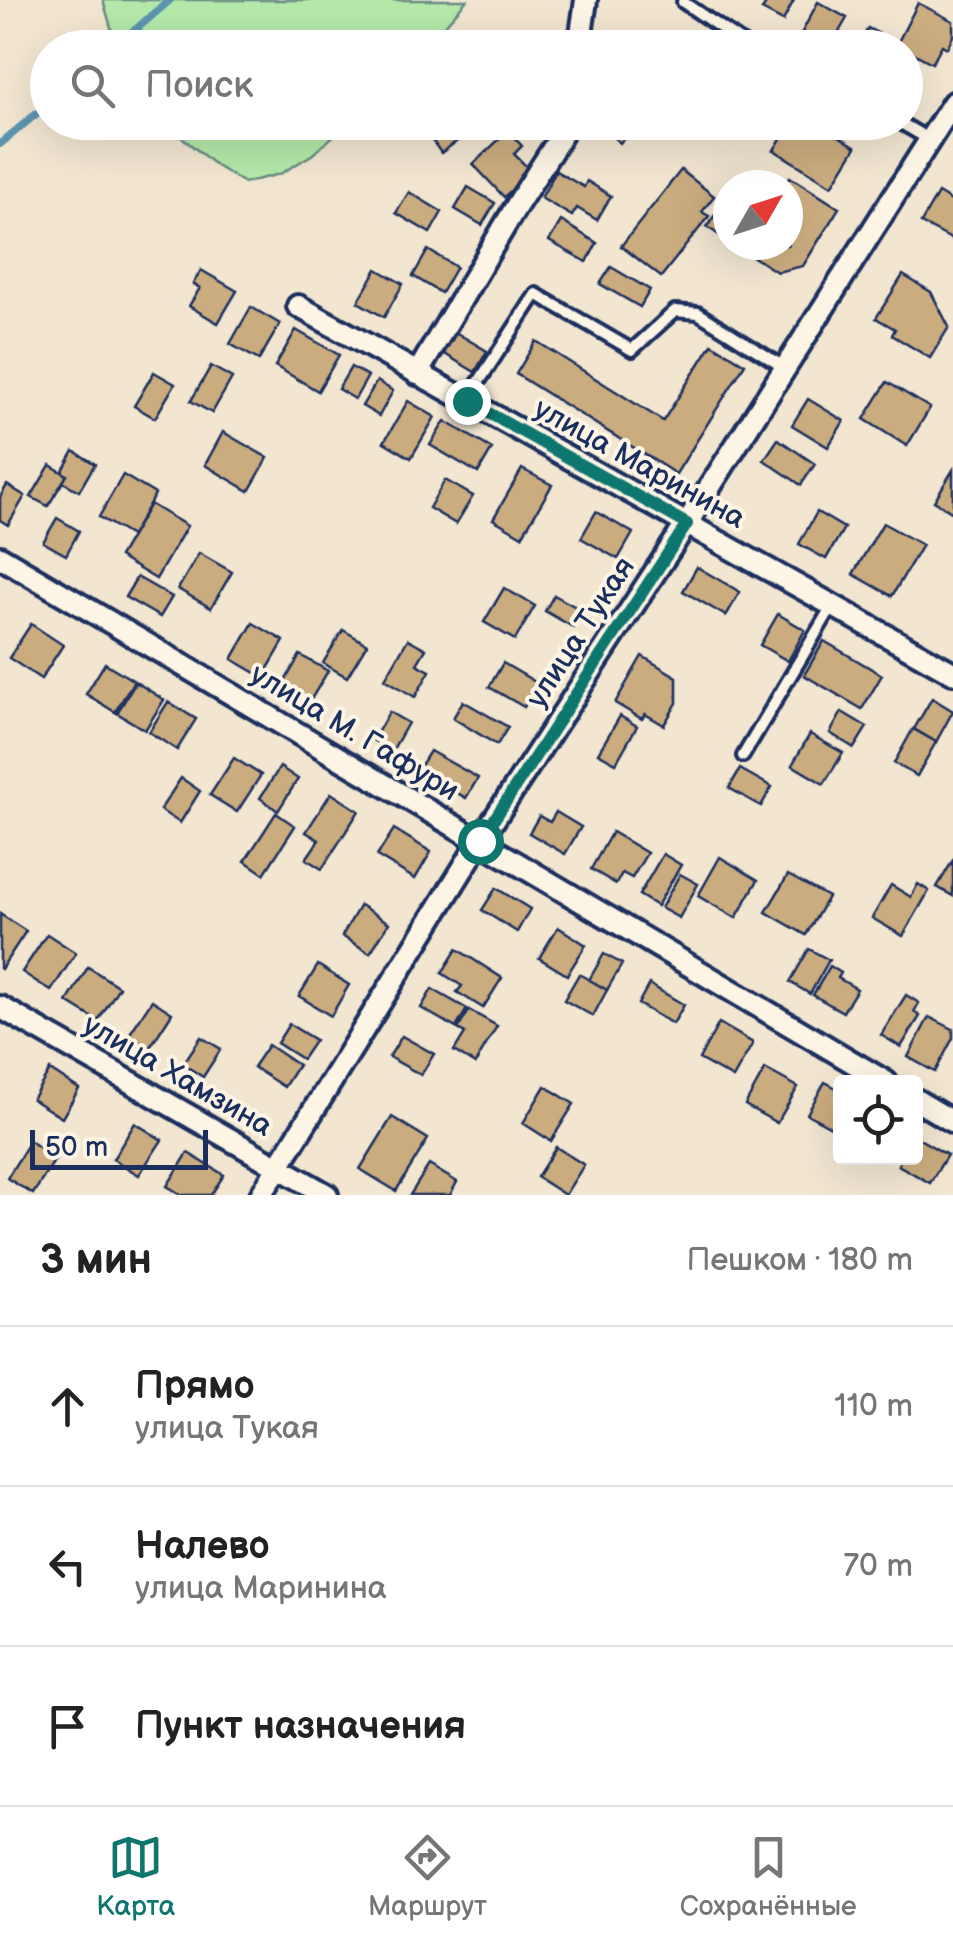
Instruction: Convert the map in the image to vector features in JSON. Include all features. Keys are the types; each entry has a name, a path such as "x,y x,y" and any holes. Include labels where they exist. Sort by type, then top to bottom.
{"street":[{"path":"581,30 586,0"},
{"name":"улица Тукая","path":"260,1195 480,841 687,524 953,103"},
{"path":"417,374 558,140"},
{"name":"улица Маринина","path":"298,306 953,673"},
{"name":"улица М. Гафури","path":"0,557 874,1075"},
{"name":"улица Хамзина","path":"0,1007 327,1195"},
{"path":"923,1104 953,1122"}],"lane":[{"path":"683,2 724,30"},
{"path":"923,136 930,140"},
{"path":"467,401 536,294 632,350 675,311 698,313 785,368"},
{"path":"743,756 832,605"}],"green space":[{"path":"103,0 467,0 440,30 112,30"},
{"path":"185,140 329,140 280,174 244,183"}],"building":[{"path":"768,0 794,0 783,21 762,10"},
{"path":"818,2 847,18 840,30 803,30"},
{"path":"918,3 953,21 953,36 947,48 942,45 932,63 923,58 923,30 904,30"},
{"path":"432,140 459,140 441,153"},
{"path":"498,140 516,140 522,146 514,154 531,171 504,197 473,164"},
{"path":"780,140 845,140 856,147 832,186 774,150"},
{"path":"681,170 713,195 702,212 709,216 661,277 621,246"},
{"path":"556,171 584,187 587,181 611,196 597,220 577,208 572,216 541,198"},
{"path":"803,185 839,208 803,266 777,272 758,260 803,260"},
{"path":"468,187 495,203 482,225 455,209"},
{"path":"409,192 442,212 430,233 396,213"},
{"path":"938,193 953,202 953,240 921,223"},
{"path":"561,221 597,243 587,262 549,241"},
{"path":"428,250 456,267 441,293 413,276"},
{"path":"611,267 650,290 640,307 600,284"},
{"path":"377,269 403,284 384,317 358,302"},
{"path":"201,270 237,291 218,323 189,306 200,288 193,284"},
{"path":"903,275 931,292 949,327 930,358 892,335 895,329 876,318"},
{"path":"251,307 280,324 259,360 230,344"},
{"path":"296,330 339,355 318,391 275,366"},
{"path":"455,332 487,351 475,372 443,353"},
{"path":"536,341 663,421 712,344 745,364 676,474 516,374"},
{"path":"211,366 232,378 212,413 191,401"},
{"path":"351,367 368,376 355,399 338,389"},
{"path":"154,372 175,384 155,418 134,406"},
{"path":"377,381 393,391 379,416 362,406"},
{"path":"887,382 930,408 907,446 864,419"},
{"path":"808,399 844,421 828,447 792,425"},
{"path":"408,401 435,417 411,458 384,442"},
{"path":"445,421 492,449 478,473 430,445"},
{"path":"223,432 268,458 249,491 205,465"},
{"path":"778,439 815,464 801,485 764,460"},
{"path":"74,451 95,464 79,491 63,482 67,475 62,472"},
{"path":"50,465 67,475 48,506 31,497"},
{"path":"522,469 552,485 522,536 493,519"},
{"path":"953,470 953,513 934,501"},
{"path":"123,475 155,494 131,536 99,517"},
{"path":"445,480 473,496 456,524 429,508"},
{"path":"7,485 25,496 8,525 0,520 0,497"},
{"path":"150,504 187,526 156,579 119,557"},
{"path":"596,512 633,533 618,559 581,538"},
{"path":"817,512 844,528 826,559 799,544"},
{"path":"57,518 79,531 66,555 43,542"},
{"path":"883,523 922,545 892,596 853,574"},
{"path":"199,553 232,572 211,608 178,589"},
{"path":"697,567 740,592 726,616 683,591"},
{"path":"137,577 172,597 160,617 125,597"},
{"path":"504,588 535,606 515,640 484,622"},
{"path":"554,595 583,611 573,627 545,611"},
{"path":"778,614 805,630 788,661 760,645"},
{"path":"253,623 284,641 263,677 232,659"},
{"path":"31,624 63,645 41,679 9,658"},
{"path":"343,630 367,644 347,677 323,663"},
{"path":"408,639 426,649 417,664 430,671 415,697 385,679"},
{"path":"824,641 882,675 862,709 804,675"},
{"path":"300,655 328,671 307,706 280,690"},
{"path":"642,656 677,677 677,703 664,725 645,714 642,719 615,703"},
{"path":"105,663 134,681 115,712 86,694"},
{"path":"503,663 537,683 524,707 489,687"},
{"path":"136,682 164,700 145,730 117,713"},
{"path":"932,698 953,711 936,742 914,729"},
{"path":"463,701 508,727 497,745 453,718"},
{"path":"168,702 196,719 177,750 149,732"},
{"path":"389,712 408,723 392,751 373,740"},
{"path":"842,712 867,727 854,748 830,733"},
{"path":"620,716 637,726 616,763 598,753"},
{"path":"913,729 936,742 917,776 894,763"},
{"path":"810,734 843,753 824,784 792,765"},
{"path":"430,751 478,778 466,798 418,770"},
{"path":"234,758 261,775 237,812 210,795"},
{"path":"280,767 298,779 278,811 260,798"},
{"path":"740,769 772,787 761,806 729,788"},
{"path":"181,778 200,791 180,823 160,810"},
{"path":"331,793 359,811 322,869 306,859 319,840 306,832"},
{"path":"556,812 581,827 565,854 529,833 539,816 550,822"},
{"path":"276,813 295,826 264,874 245,861"},
{"path":"394,829 431,852 415,879 377,856"},
{"path":"612,832 647,853 632,878 622,873 616,884 591,869"},
{"path":"663,854 681,865 657,906 639,895"},
{"path":"720,857 758,880 736,918 698,896"},
{"path":"953,860 953,896 937,887"},
{"path":"680,874 698,884 679,918 661,908"},
{"path":"788,875 828,897 806,935 766,912"},
{"path":"918,884 929,891 903,936 872,918 891,885 911,897"},
{"path":"496,888 530,909 517,932 482,910"},
{"path":"360,905 389,923 370,953 342,936"},
{"path":"0,914 26,931 1,969 0,968"},
{"path":"558,927 586,945 567,975 539,958"},
{"path":"47,934 76,953 51,991 22,972"},
{"path":"457,949 502,978 483,1008 457,992 462,986 442,973"},
{"path":"809,949 829,960 810,994 790,982"},
{"path":"604,954 622,964 607,990 589,980"},
{"path":"318,965 349,985 331,1016 299,996"},
{"path":"830,966 841,973 838,978 857,989 843,1012 813,995"},
{"path":"88,967 119,987 98,1021 67,1002"},
{"path":"579,974 607,990 593,1016 564,1000"},
{"path":"649,984 684,1005 673,1024 638,1004"},
{"path":"432,989 467,1009 456,1028 421,1008"},
{"path":"906,995 919,1003 914,1012 920,1016 901,1047 881,1035"},
{"path":"152,1000 172,1013 149,1049 129,1035"},
{"path":"469,1010 497,1026 475,1064 454,1051 465,1033 458,1029"},
{"path":"929,1017 953,1029 953,1038 935,1072 908,1057"},
{"path":"719,1023 753,1043 733,1078 699,1059"},
{"path":"289,1024 315,1040 302,1059 277,1043"},
{"path":"402,1036 434,1054 421,1075 389,1057"},
{"path":"201,1037 221,1049 203,1077 183,1064"},
{"path":"268,1045 298,1065 284,1087 253,1067"},
{"path":"765,1069 798,1087 777,1123 745,1105"},
{"path":"50,1070 79,1089 62,1118 32,1099"},
{"path":"825,1082 833,1086 831,1127 807,1114"},
{"path":"545,1086 574,1104 551,1141 523,1123"},
{"path":"392,1117 428,1139 396,1191 360,1169"},
{"path":"135,1123 162,1140 139,1175 113,1159"},
{"path":"30,1141 56,1158 33,1194 7,1178"},
{"path":"923,1141 947,1155 930,1183 898,1165 923,1165"},
{"path":"556,1147 584,1165 565,1195 537,1177"},
{"path":"188,1153 224,1175 211,1195 182,1195 167,1186"},
{"path":"429,1165 457,1182 450,1195 410,1195"}],"waterway":[{"path":"135,30 170,0"},
{"path":"0,144 30,119"}],"route":[{"path":"467,401 687,524 480,841"}]}
